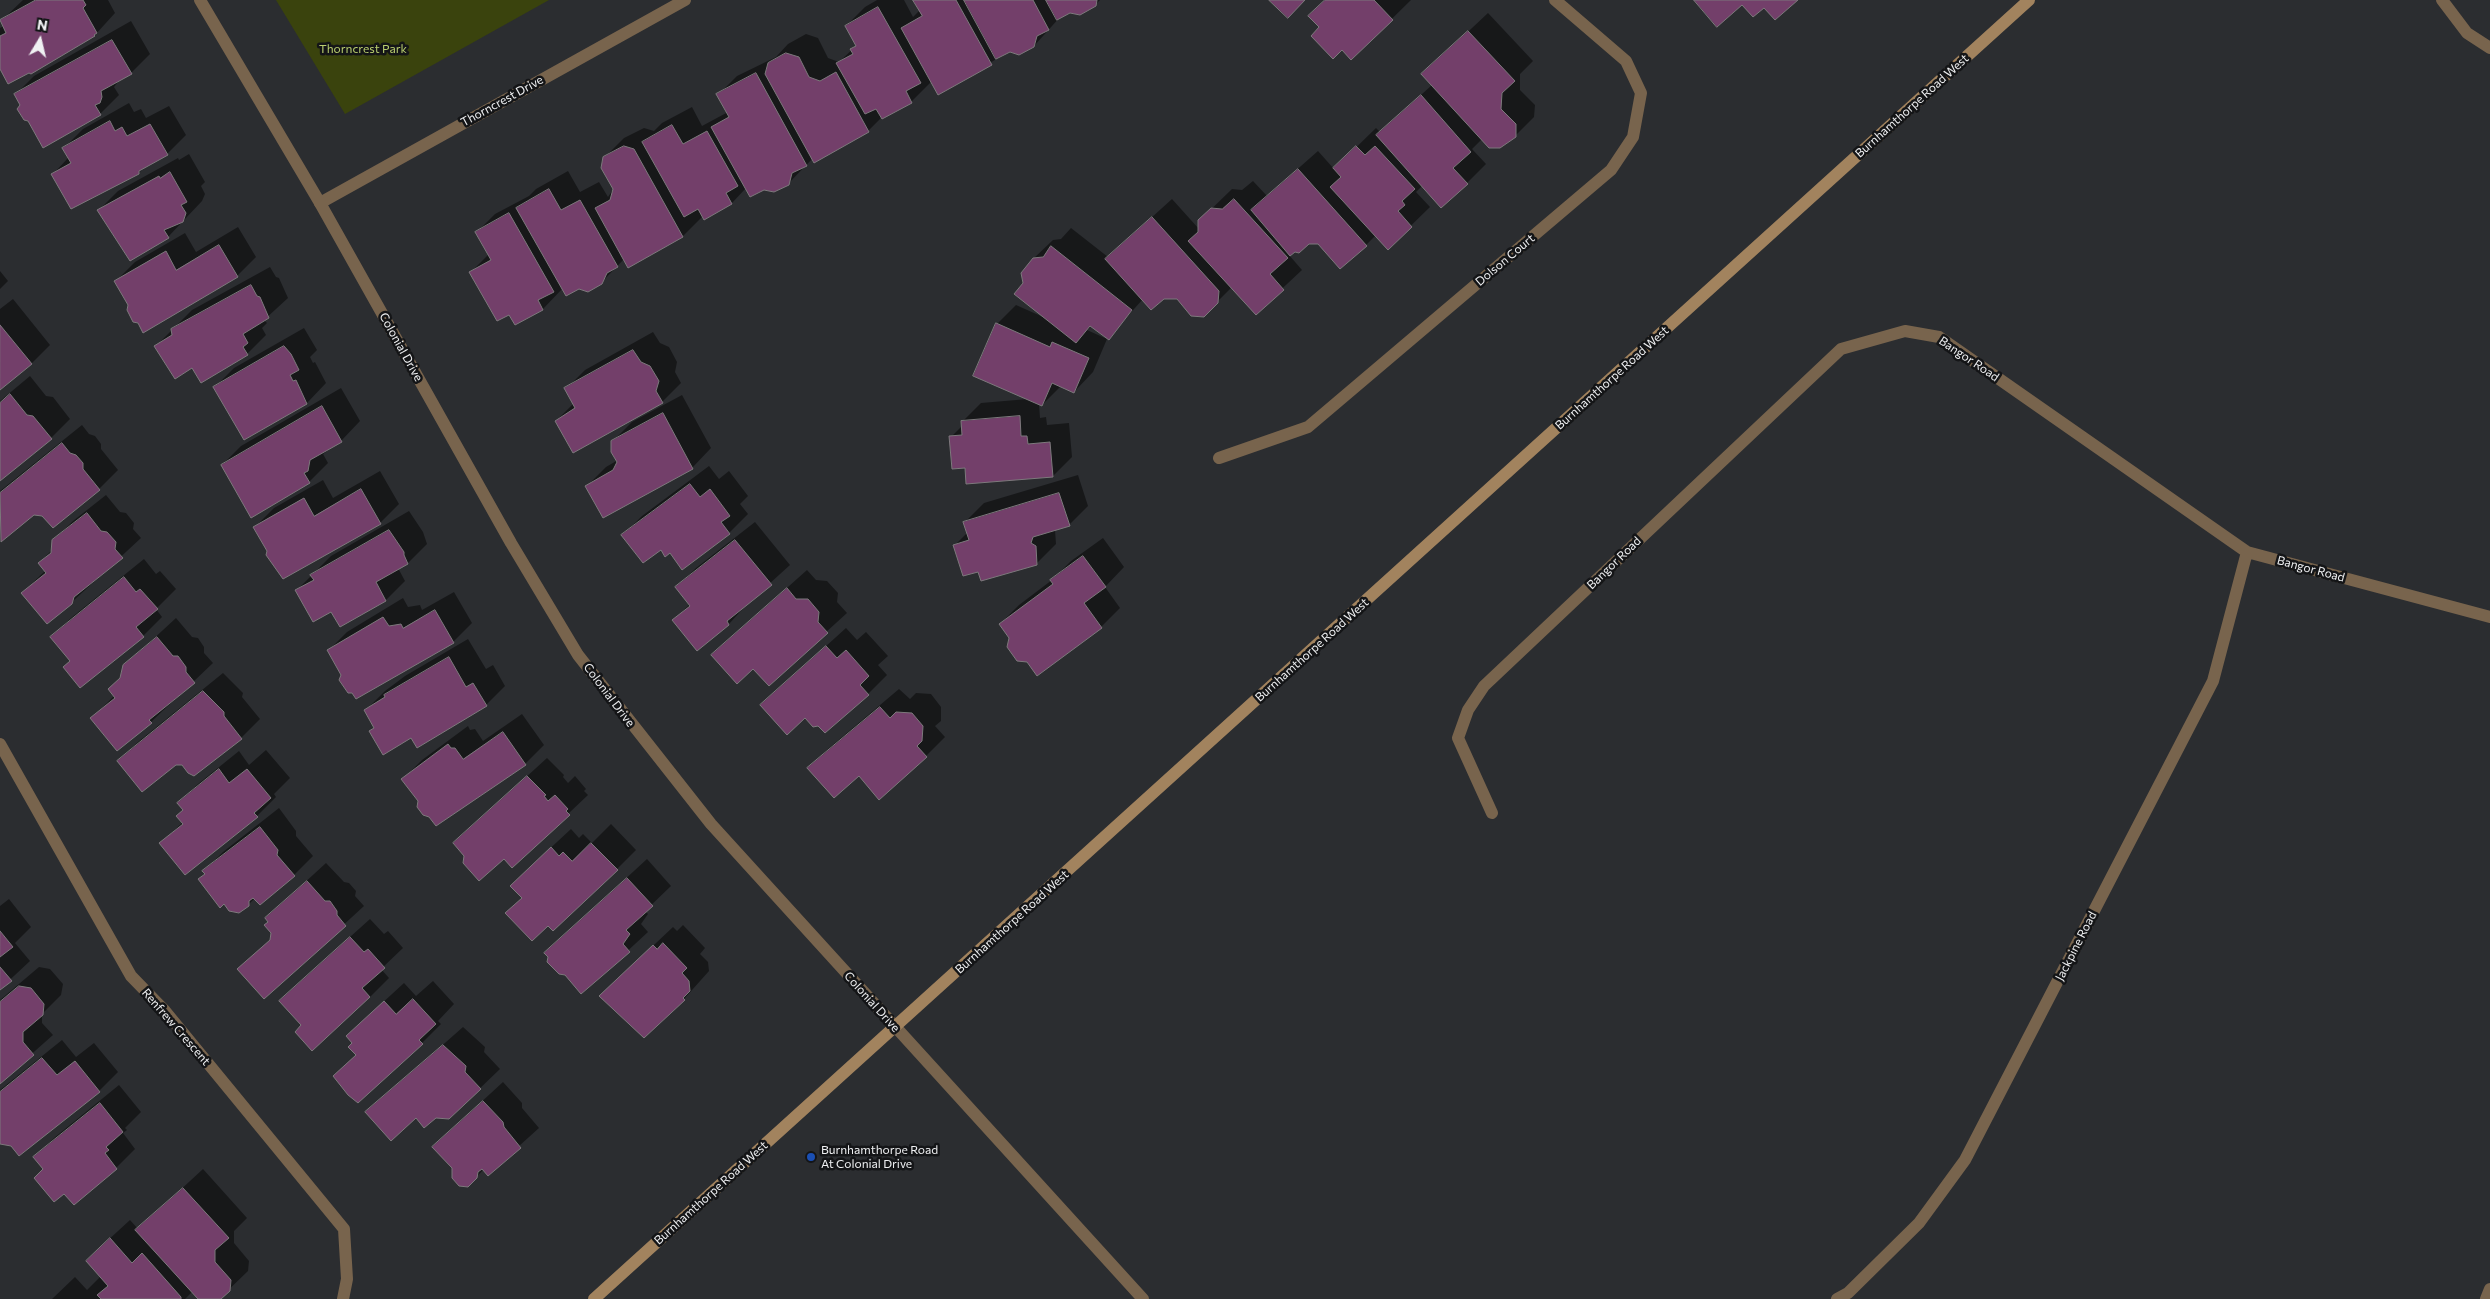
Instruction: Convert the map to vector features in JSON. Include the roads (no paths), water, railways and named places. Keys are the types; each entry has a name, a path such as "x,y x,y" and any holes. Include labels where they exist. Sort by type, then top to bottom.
{"main road":[{"name":"Burnhamthorpe Road West","path":"594,1299 2029,0"}],"street":[{"name":"Colonial Drive","path":"200,0 320,203 511,543 578,654 643,740 711,824 1142,1299"},
{"name":"Thorncrest Drive","path":"320,203 685,0"},
{"name":"Dolson Court","path":"1218,458 1308,427 1611,170 1633,137 1641,93 1626,61 1555,0"},
{"path":"2442,0 2467,33 2490,48"},
{"name":"Bangor Road","path":"1492,813 1458,738 1468,710 1484,686 1841,349 1905,331 1939,337 2247,552 2490,617"},
{"name":"Jackpine Road","path":"1837,1299 1848,1293 1919,1222 1965,1160 2213,681 2247,552"},
{"name":"Renfrew Crescent","path":"0,744 131,976 165,1011 344,1229 347,1279 343,1299"},
{"path":"2486,1299 2490,1289"}],"place":[{"name":"Burnhamthorpe Road At Colonial Drive","path":"811,1157"}],"park label":[{"name":"Thorncrest Park","path":"363,49"}]}
